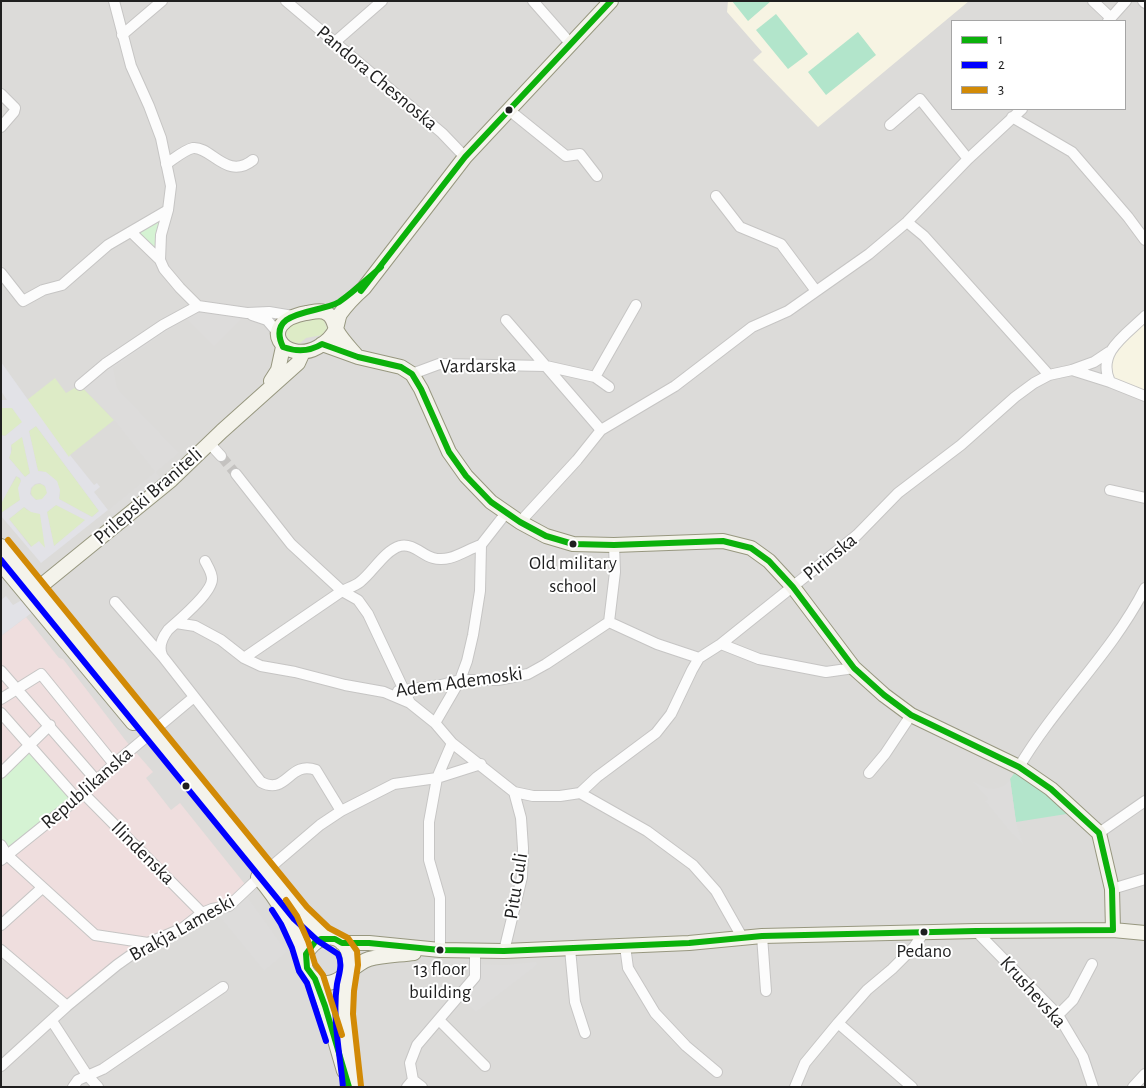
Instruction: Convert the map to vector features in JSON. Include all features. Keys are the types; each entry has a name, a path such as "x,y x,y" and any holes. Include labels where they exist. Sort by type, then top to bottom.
{"street":[{"path":"114,1 131,66 161,138 171,186 168,210 161,235 160,260"},
{"path":"122,35 162,1"},
{"name":"Pandora Chesnoska","path":"286,1 442,133 466,157"},
{"path":"335,42 382,1"},
{"path":"533,1 570,43"},
{"path":"247,313 267,320 281,340 302,352 322,344 336,329 339,316 348,302 364,288 466,157 611,1"},
{"path":"1093,1 1109,20 1126,1"},
{"path":"1,94 15,108 14,112 1,127"},
{"path":"890,125 920,99 968,159"},
{"path":"508,110 566,156 580,154 597,176"},
{"path":"520,522 577,460 601,430 675,386 752,327 788,311 869,254 907,222 968,159 1020,110"},
{"path":"1012,117 1072,152 1128,217 1145,240"},
{"path":"166,164 190,149 195,148 200,149 222,163 235,166 247,165 253,160"},
{"path":"716,196 740,227 781,244 816,291"},
{"path":"1,273 23,300 42,290 62,285 108,245 168,210"},
{"path":"907,222 924,236 1049,375"},
{"path":"131,232 160,260 180,288 198,306 247,313 269,312 293,316"},
{"path":"281,340 280,326 285,320 293,316 320,311 333,306 380,267"},
{"path":"595,377 636,305"},
{"path":"80,385 105,364 156,330 198,306"},
{"path":"320,311 328,314 347,346 358,357"},
{"path":"1072,370 1094,362 1109,352 1145,316"},
{"name":"Vardarska","path":"506,320 601,430"},
{"name":"Prilepski Braniteli","path":"264,392 278,370 281,340"},
{"path":"322,344 358,357 401,367 412,374 421,389 449,452 466,476 491,502 520,522 546,536 573,544 614,545 723,541 750,548 769,561 793,587 854,668 884,695 911,715 1019,767 1051,789 1099,833 1112,890 1113,930"},
{"name":"Prilepski Braniteli","path":"33,592 171,480 208,443 298,363 302,352"},
{"path":"1109,352 1106,360 1106,373 1110,382"},
{"name":"Vardarska","path":"412,374 439,364 546,366 595,377 609,387"},
{"name":"Pirinska","path":"580,793 597,777 656,733 671,714 699,658 721,644 857,535 898,493 961,445 1015,397 1034,383 1049,375 1072,370 1145,396"},
{"path":"208,443 221,456"},
{"path":"236,474 292,544 342,591 358,600 368,614 410,703"},
{"path":"1110,490 1145,498"},
{"path":"244,658 342,591 358,584 393,549 410,546 434,558 456,557 464,551 481,545 506,512"},
{"path":"435,723 460,680 467,661 480,591 481,545"},
{"path":"614,545 615,572 609,622 658,644 699,658"},
{"path":"1,546 33,592 262,875 328,938 342,943 369,943 440,950 504,950 689,943 762,936 976,931 1113,930 1145,933"},
{"path":"163,657 160,649 163,637 208,590 212,581 211,572 204,561"},
{"path":"1,564 33,592"},
{"path":"1019,767 1035,739 1135,608 1145,588"},
{"path":"115,602 163,657 261,782 268,786 277,786 300,768 309,767 316,770 341,810"},
{"name":"Adem Ademoski","path":"384,692 441,685 460,680 498,680 528,674 609,622"},
{"path":"176,623 195,626 221,640 244,658 261,666 384,692 410,703 435,723 452,742 514,792 542,796 580,793 647,831 694,864 716,892 742,937"},
{"path":"721,644 759,659 826,672 854,668"},
{"path":"1,671 96,780"},
{"path":"1,699 41,674 114,764"},
{"name":"Republikanska","path":"4,857 80,796 114,764 194,697"},
{"name":"Ilindenska","path":"1,712 80,796 202,913"},
{"path":"869,773 885,754 911,715"},
{"path":"1,774 50,725"},
{"path":"440,950 440,898 429,860 429,822 437,778 452,742"},
{"name":"Brakja Lameski","path":"1,1066 67,1006 148,943 183,928 202,913 229,906 262,875 341,810 394,784 437,778 481,764"},
{"name":"Pitu Guli","path":"504,950 522,877 521,818 514,792"},
{"path":"1099,833 1145,800"},
{"path":"1,845 4,857 94,935 148,943"},
{"path":"262,875 268,888 289,920 310,974 315,979 322,982 336,981 343,977 350,964 350,956 342,943"},
{"path":"1112,890 1145,879"},
{"path":"1,925 42,888"},
{"name":"Krushevska","path":"976,931 1058,1015 1084,1057 1093,1087"},
{"path":"795,1087 805,1063 838,1023 867,990 914,947 924,932"},
{"path":"762,936 766,991"},
{"path":"305,961 306,954 315,942 328,938"},
{"path":"625,946 628,968 655,1013 686,1046 717,1072"},
{"path":"570,948 575,1002 585,1033"},
{"path":"1,950 67,1006"},
{"path":"347,971 370,959 440,950"},
{"path":"422,1087 410,1083 410,1063 417,1045 475,977 475,950"},
{"path":"1058,1015 1073,1000 1092,964"},
{"path":"347,971 344,1004 350,1087"},
{"path":"315,979 350,1087"},
{"path":"74,1087 78,1080 103,1068 222,987"},
{"path":"439,1020 485,1066"},
{"path":"52,1021 87,1075 98,1087"},
{"path":"838,1023 912,1087"},
{"path":"1133,1087 1145,1074"}],"shaded area":[{"path":"1,1 1145,1 1145,1087 1,1087"},
{"path":"728,1 969,1 818,127 753,60 762,52 727,12"},
{"path":"198,306 247,313 214,346 186,318 113,368 117,388 179,453 156,472 161,478 114,516 108,510 155,472 114,420 80,385"},
{"path":"1145,316 1145,396 1110,382 1106,360"},
{"path":"1,362 69,457 70,455 94,485 97,483 100,487 94,492 108,510 41,563 1,516 1,513 20,500 18,488 21,481 16,476 2,502 1,435 5,436 22,422 12,408 1,408 1,400 7,400 1,391","holes":["36,426 99,511 92,517 59,499 60,490 57,481 46,472 38,471 29,431","22,437 30,473 25,477 9,458 11,445","40,483 45,486 47,493 42,499 36,500 30,494 31,488 35,484","56,505 85,520 54,546 47,512","24,507 31,512 40,514 45,548 39,541 31,547 9,519"]},
{"path":"6,596 13,605 29,596 38,608 1,636 1,600"},
{"path":"26,617 59,658 63,659 126,741 153,772 146,778 171,810 180,803 248,888 229,906 148,943 67,1006 1,950 1,636"},
{"path":"1010,779 1016,822 1023,844 1012,834 985,801 988,799 972,781 986,788 994,789 1004,786"},
{"path":"244,892 287,952 264,971 215,911"},
{"path":"536,962 537,965 476,1012 459,996 475,977 475,964 504,965"}],"green space":[{"path":"732,1 771,1 748,21"},
{"path":"776,14 808,54 788,69 756,30"},
{"path":"858,32 876,55 826,95 808,72"},
{"path":"168,210 160,260 131,232"},
{"path":"315,318 323,319 327,328 322,335 306,338 300,343 288,339 286,334 288,327 298,322 310,321"},
{"path":"55,378 66,393 80,385 114,420 70,455 69,458 27,400"},
{"path":"1,408 12,408 23,422 5,436 1,435"},
{"path":"36,426 99,511 92,517 59,499 60,494 42,471 38,471 29,431"},
{"path":"22,436 30,473 25,477 9,458 12,449 11,445"},
{"path":"17,476 21,481 19,485 20,500 1,513 1,502"},
{"path":"36,484 42,484 47,489 45,498 36,500 31,495 31,489"},
{"path":"56,505 86,520 54,546 47,512"},
{"path":"24,507 27,510 40,513 46,549 32,547 9,519"},
{"path":"31,746 77,799 1,860 1,773"},
{"path":"1019,767 1079,812 1016,822 1010,779"}],"tunnel":[{"path":"221,456 236,474"}],"transit line":[{"name":"1","path":"361,291 465,157 611,1"},
{"name":"1","path":"349,1087 325,1006 315,979 307,968 306,954 315,942 321,939 335,939 342,943 369,943 440,950 504,951 689,943 762,936 1113,930 1112,889 1099,833 1051,789 1019,767 911,715 884,695 854,668 793,587 769,561 751,548 723,541 614,545 573,544 546,536 520,522 491,502 466,476 449,452 421,389 412,374 401,367 358,357 322,344 312,349 303,350 283,347 279,335 281,326 288,319 339,302 381,267"},
{"name":"3","path":"8,540 307,907 329,928 348,938 357,951 358,965 353,1014 361,1086"},
{"name":"2","path":"1,560 294,919 318,941 338,954 340,973 335,1010 343,1087"},
{"name":"3","path":"286,900 297,916 308,941 315,964 323,975 342,1035"},
{"name":"2","path":"272,910 281,924 292,948 299,971 307,983 326,1041"}],"place":[{"name":"Old military school","path":"573,544"},
{"name":"Pedano","path":"924,932"},
{"name":"13 floor building","path":"440,950"}]}
